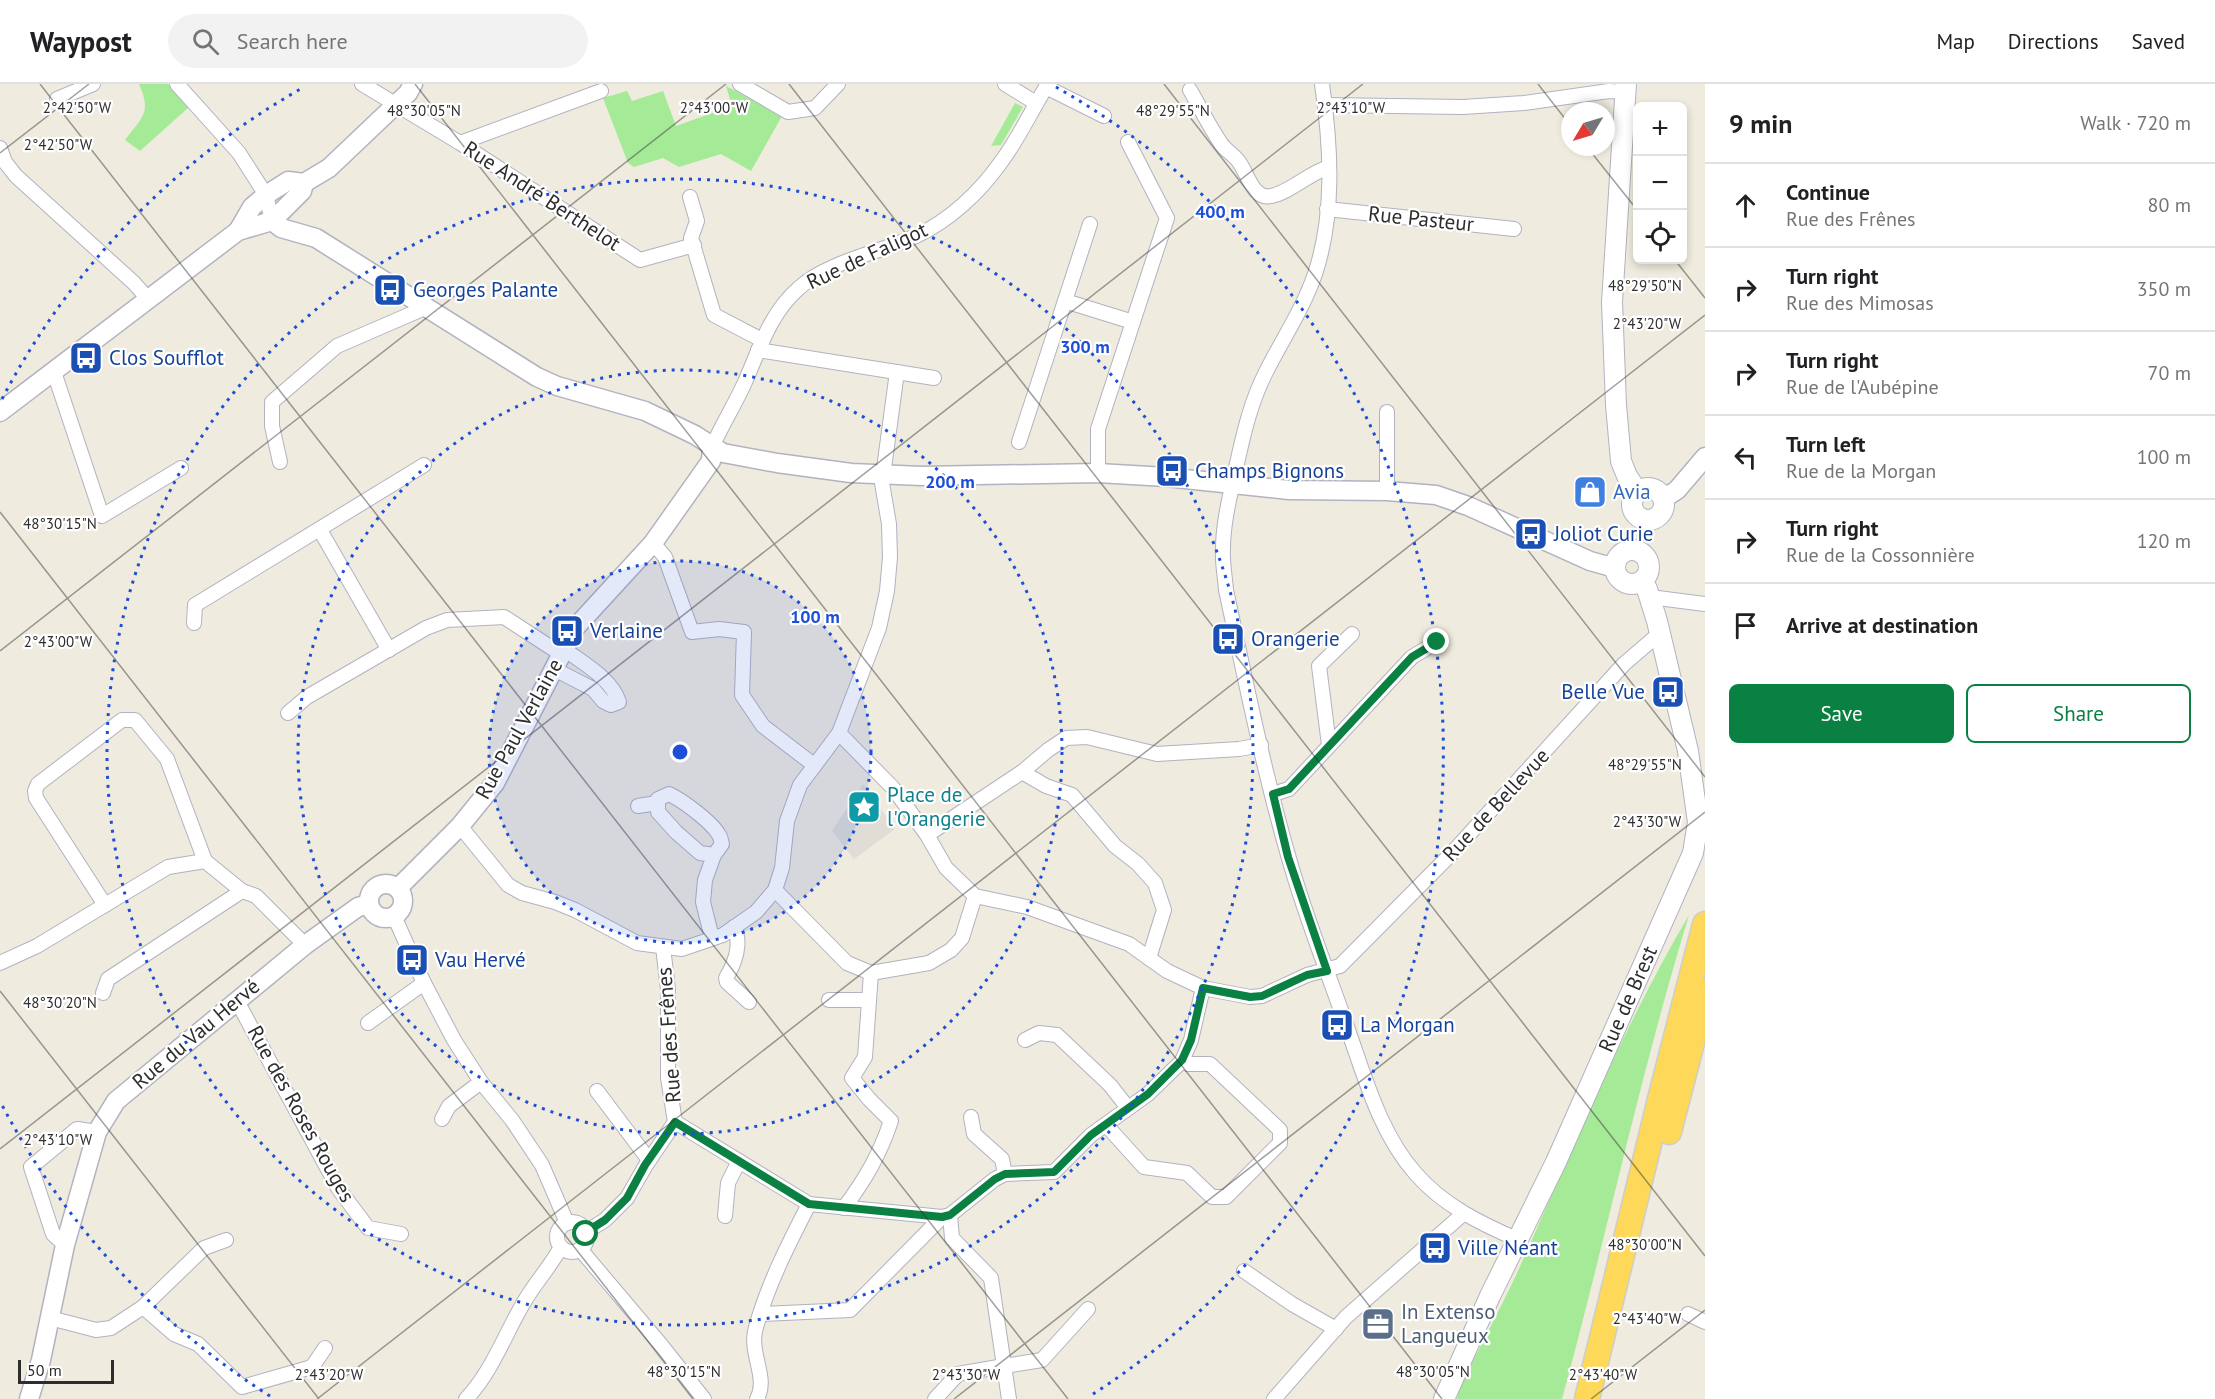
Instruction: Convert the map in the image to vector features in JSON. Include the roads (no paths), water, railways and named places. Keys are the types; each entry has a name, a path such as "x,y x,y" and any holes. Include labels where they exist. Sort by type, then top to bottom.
{"highway":[{"path":"1587,1399 1704,929"},
{"path":"1603,1399 1705,992"},
{"path":"1684,1071 1705,1026"}],"main road":[{"path":"1625,88 1612,323 1616,405 1622,461 1627,476 1637,491"},
{"path":"1647,488 1652,488 1661,494 1663,499 1662,513 1645,519 1635,515 1631,505 1637,491 1647,488"},
{"path":"1645,519 1635,551 1617,558 1615,568 1618,578 1627,584 1638,583 1646,589"},
{"name":"Rue de Brest","path":"1444,1399 1490,1296 1570,1131 1693,853 1698,822 1694,787 1660,633 1646,589 1649,566 1644,556 1635,551"}],"street":[{"path":"57,99 93,84"},
{"path":"177,84 239,153 266,195 273,221 281,228 316,238"},
{"name":"Rue André Berthelot","path":"362,84 460,143 640,260 694,245"},
{"path":"238,231 252,207 266,195 288,181 304,183 329,168 408,93 413,84"},
{"path":"740,84 788,112 815,108 838,84"},
{"path":"1005,84 1036,103"},
{"path":"1322,84 1329,167 1324,240 1315,275 1265,373 1252,404 1231,493 1223,549 1226,590 1288,857 1367,1083 1397,1148 1416,1174 1463,1214 1519,1240"},
{"path":"1047,86 1104,116"},
{"name":"Rue de Faligot","path":"712,447 760,345 782,305 800,286 825,272 916,236 945,220 970,198 1001,163 1047,86"},
{"path":"1325,105 1463,107 1524,103 1625,88"},
{"path":"1190,90 1220,142 1227,152 1236,157 1257,192 1264,197 1274,196 1329,167"},
{"path":"460,143 601,91"},
{"path":"1098,473 1098,429 1167,218 1128,142"},
{"path":"0,148 4,162 16,176 134,283 148,299"},
{"path":"0,412 238,231 273,221 302,190 304,183"},
{"path":"266,195 287,207 316,238 537,377 557,386 645,411 704,440 723,453 851,473 963,476 1098,473 1166,477 1231,493 1289,490 1387,491 1436,495 1454,500 1590,561 1615,568"},
{"path":"690,197 697,221 691,238 714,315 760,345 934,378"},
{"name":"Rue Pasteur","path":"1327,209 1514,229"},
{"path":"1019,442 1090,224"},
{"path":"1065,301 1132,322"},
{"path":"280,462 272,426 272,402 337,346 427,307"},
{"path":"54,372 102,516 181,468"},
{"path":"460,826 508,885 522,893 575,910 637,943 682,949 723,934 756,912 776,890 782,868 787,821 800,785 839,734 879,628 887,591 890,557 889,525 882,483 885,475 897,372"},
{"path":"1387,412 1387,491"},
{"name":"Rue Paul Verlaine","path":"398,888 460,826 495,783 575,628 653,543 711,461 712,447"},
{"path":"1663,499 1677,490 1705,457"},
{"path":"194,623 195,605 424,465"},
{"path":"320,530 389,650"},
{"path":"653,543 665,557 692,632 719,629 744,632 742,695 763,726 814,765"},
{"path":"1646,589 1705,604"},
{"path":"288,713 307,698 426,628 447,620 504,617 560,657"},
{"name":"Rue de Bellevue","path":"975,896 1027,907 1129,944 1167,971 1203,988 1250,997 1262,996 1307,975 1340,966 1452,853 1624,664 1660,633"},
{"path":"1329,745 1319,666 1352,634"},
{"path":"1273,794 1286,791 1412,657 1437,642"},
{"path":"105,905 36,798 35,791 38,784 122,720 135,720 167,759 205,861 242,891 256,896 305,945"},
{"path":"776,890 847,963 871,973 929,963 951,950 962,938 975,896 946,868 927,835 893,788 839,734"},
{"path":"927,835 1022,772 1066,738 1087,737 1157,754 1239,749 1261,745"},
{"path":"1022,772 1046,786 1072,795 1115,846 1138,864 1155,883 1164,910 1149,958"},
{"path":"638,806 657,803 669,794 678,798 719,834 722,844 714,855 705,880 704,902 712,939"},
{"path":"657,803 658,812 676,832 700,853 714,855"},
{"path":"0,963 37,946 168,867 205,861"},
{"path":"388,883 398,888 404,903 399,913 389,918 379,916 371,909 370,893 377,885 388,883"},
{"path":"103,993 108,979 242,891"},
{"name":"Rue du Vau Hervé","path":"29,1399 38,1370 65,1245 97,1132 116,1101 305,945 358,907 369,904"},
{"path":"394,916 424,983 454,1040 481,1082 512,1120 542,1165 567,1223"},
{"path":"734,927 738,935 734,966 726,978 727,982 749,1002"},
{"name":"Rue des Frênes","path":"586,1232 605,1220 627,1198 675,1122 668,1078 668,989 663,947"},
{"path":"844,1208 879,1155 891,1121 852,1078 866,1057 871,973"},
{"path":"368,1023 424,983"},
{"path":"761,1314 850,1310 946,1216 995,1179 1005,1174 1054,1172 1091,1135 1148,1094 1182,1060 1191,1040 1203,988"},
{"path":"829,1000 869,1000"},
{"name":"Rue des Roses Rouges","path":"237,1001 339,1188 368,1228 401,1234"},
{"path":"1025,1040 1039,1033 1057,1035 1110,1085 1128,1108"},
{"path":"1106,1125 1144,1167 1187,1173 1212,1197 1226,1197 1280,1143 1280,1130 1210,1064 1188,1064 1182,1060"},
{"path":"442,1119 449,1106 481,1082"},
{"path":"597,1091 649,1160"},
{"path":"971,1118 974,1134 1002,1159 1005,1174"},
{"path":"675,1122 809,1204 946,1216"},
{"path":"65,1245 53,1234 31,1167 77,1129 97,1132"},
{"path":"724,1216 728,1183 739,1161"},
{"path":"757,1399 761,1379 753,1344 755,1327 781,1261 809,1204"},
{"path":"1274,1399 1346,1317 1463,1214"},
{"path":"946,1216 952,1238 991,1278 1009,1399"},
{"path":"567,1223 577,1223 586,1232 585,1244 580,1249 569,1252 558,1243 557,1233 567,1223"},
{"path":"50,1318 96,1330 111,1328 143,1306 204,1248 226,1240"},
{"path":"466,1399 478,1386 525,1300 561,1247"},
{"path":"580,1249 704,1399"},
{"path":"1244,1271 1292,1304 1336,1329"},
{"path":"143,1306 174,1334 198,1344 245,1393 312,1367 326,1348"},
{"path":"935,1399 958,1374 1042,1360 1088,1309"},
{"path":"1688,1314 1705,1322"}],"place":[{"name":"Georges Palante","path":"390,290"},
{"name":"Clos Soufflot","path":"86,358"},
{"name":"Champs Bignons","path":"1172,471"},
{"name":"Avia","path":"1590,492"},
{"name":"Joliot Curie","path":"1531,534"},
{"name":"Verlaine","path":"567,631"},
{"name":"Orangerie","path":"1228,639"},
{"name":"Belle Vue","path":"1668,692"},
{"name":"Place de l'Orangerie","path":"864,807"},
{"name":"Vau Hervé","path":"412,960"},
{"name":"La Morgan","path":"1337,1025"},
{"name":"Ville Néant","path":"1435,1248"},
{"name":"In Extenso Langueux","path":"1378,1324"}]}
